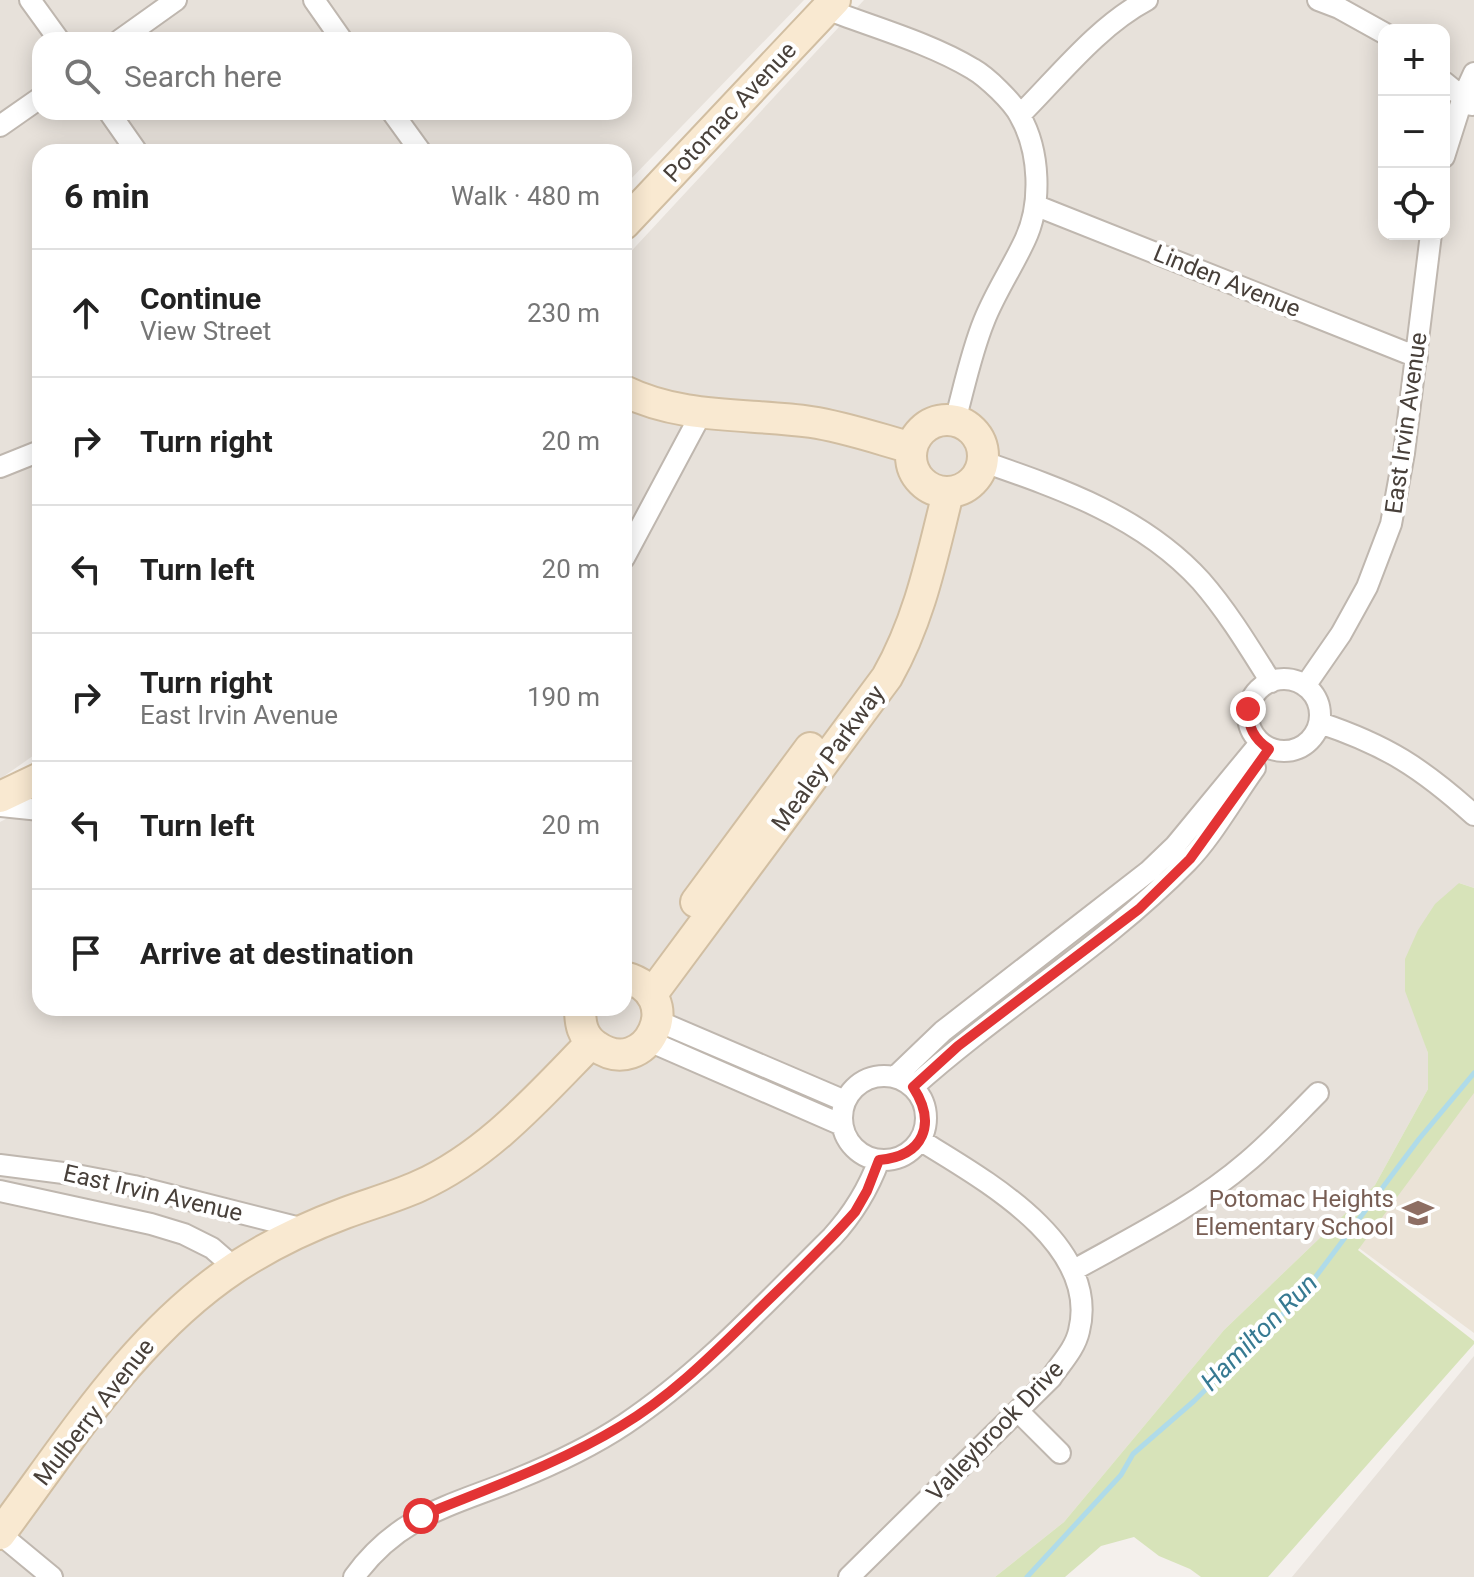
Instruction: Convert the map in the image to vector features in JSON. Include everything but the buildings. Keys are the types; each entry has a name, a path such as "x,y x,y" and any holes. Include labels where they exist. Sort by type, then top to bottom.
{"street":[{"path":"30,0 53,32"},
{"path":"131,32 176,0"},
{"path":"314,0 336,32"},
{"path":"1020,115 1102,33 1132,8 1147,0"},
{"path":"1318,0 1378,30"},
{"path":"830,4 976,71 1020,115 1031,145 1037,206 1026,239 983,323 955,421"},
{"name":"Potomac Avenue","path":"632,215 830,4"},
{"path":"1450,143 1468,102 1474,73"},
{"path":"1450,87 1468,102"},
{"path":"0,126 32,104"},
{"path":"115,120 131,144"},
{"path":"398,120 415,144"},
{"name":"Linden Avenue","path":"1037,206 1417,357"},
{"name":"East Irvin Avenue","path":"1305,686 1341,634 1367,587 1391,524 1404,453 1430,240"},
{"path":"632,394 701,414 814,422 912,448"},
{"path":"632,543 701,414"},
{"path":"941,421 955,421 968,426 977,435 983,448 984,462 977,477 965,489 939,490 918,478 912,464 912,448 917,435 928,426 941,421"},
{"path":"0,467 32,454"},
{"path":"984,462 1090,501 1167,549 1199,580 1236,625 1271,682"},
{"name":"Mealey Parkway","path":"644,1003 887,677 905,645 918,612 939,490"},
{"path":"1282,679 1305,686 1315,696 1320,709 1320,723 1313,738 1301,748 1285,752 1265,746 1252,733 1248,722 1252,697 1260,688 1282,679"},
{"path":"1320,723 1405,759 1436,780 1474,815"},
{"path":"904,1082 943,1031 1149,871 1265,746"},
{"path":"0,797 32,782"},
{"path":"0,806 32,809"},
{"path":"580,1016 584,1033 591,1043 605,1052 621,1055 636,1051 644,1003"},
{"path":"644,1003 845,1101"},
{"path":"644,1003 842,1125"},
{"name":"East Irvin Avenue","path":"0,1191 184,1234 212,1248 235,1268 304,1229 419,1186 454,1168 511,1123 591,1043"},
{"path":"881,1076 904,1082 924,1103 926,1122 920,1140 909,1152 895,1158 879,1160 866,1156 847,1138 842,1125 845,1101 856,1086 868,1079 881,1076"},
{"path":"1074,1270 1185,1207 1217,1185 1247,1163 1318,1093"},
{"name":"Valleybrook Drive","path":"849,1577 1051,1378 1079,1333 1082,1312 1074,1270 1049,1236 973,1173 920,1140"},
{"path":"354,1577 388,1539 421,1516 518,1479 570,1454 624,1425 679,1384 855,1212 879,1160"},
{"name":"East Irvin Avenue","path":"0,1165 134,1186 304,1229"},
{"name":"Mulberry Avenue","path":"0,1534 141,1348 179,1311 235,1268"},
{"path":"1018,1411 1060,1453"},
{"path":"0,1534 52,1577"}],"shaded area":[{"path":"0,0 804,0 632,178 632,144 32,144 32,757 0,779"},
{"path":"864,0 1474,0 1474,888 1459,883 1418,1022 1428,1053 1428,1089 1375,1185 1224,1330 1064,1522 995,1577 0,1577 0,822 32,805 32,1016 632,1016 632,250"},
{"name":"Potomac Heights Elementary School","path":"1474,1073 1474,1333 1344,1237"},
{"path":"1474,1356 1474,1577 1292,1577"}],"green space":[{"path":"1459,883 1474,888 1474,1093 1358,1250 1474,1344 1268,1577 1201,1577 1159,1556 1134,1537 1101,1546 1065,1577 995,1577 1064,1522 1224,1330 1375,1185 1428,1089 1428,1053 1405,991 1405,959 1418,930 1435,904"}],"waterway":[{"name":"Hamilton Run","path":"1027,1577 1121,1475 1133,1454 1194,1401 1302,1295 1419,1139 1474,1073"}],"place":[{"name":"Potomac Heights Elementary School","path":"1418,1213"}],"route":[{"path":"421,1516 518,1479 624,1425 679,1384 721,1346 855,1212 879,1160 909,1152 920,1140 926,1122 924,1103 913,1087 958,1046 1139,909 1190,859 1269,749 1252,733 1248,709"}]}
